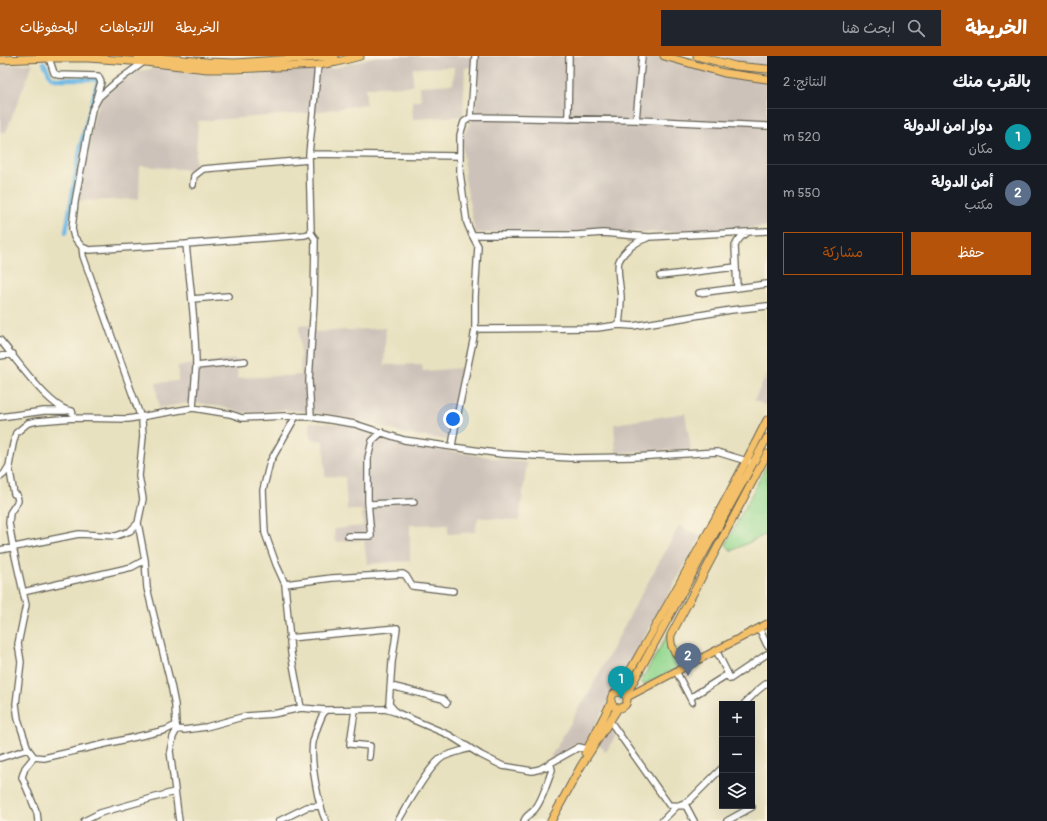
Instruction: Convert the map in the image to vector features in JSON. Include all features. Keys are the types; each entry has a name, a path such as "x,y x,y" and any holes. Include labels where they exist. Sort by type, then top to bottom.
{"main road":[{"path":"138,56 146,59 207,69 318,65 360,56"},
{"path":"0,60 49,57 235,62 335,56"},
{"path":"664,56 724,73 767,79"},
{"path":"697,56 735,66 767,69"},
{"path":"581,766 587,749 611,703 612,696 618,692 702,550 750,462 767,420"},
{"path":"750,462 767,438"},
{"path":"691,663 680,658 673,650 670,641 672,630 767,454"},
{"path":"702,550 712,555"},
{"path":"611,703 618,708 624,707 627,698 665,626 702,550"},
{"path":"627,698 678,675 718,654 762,630 767,624"},
{"path":"665,626 672,630"},
{"path":"627,698 691,663 762,630"},
{"path":"618,692 624,693 627,698"},
{"path":"551,821 581,766 618,708"}],"street":[{"path":"471,117 475,56"},
{"path":"568,119 569,56"},
{"path":"636,120 642,56"},
{"path":"49,57 54,73 58,75 95,75 101,82 92,110 75,202 72,229 74,237 82,247 89,250 304,235 311,233"},
{"path":"92,110 99,96 146,59"},
{"path":"311,417 309,381 314,302 315,239 311,233 309,157 318,65"},
{"path":"452,446 475,329 474,297 478,246 467,224 460,173 460,136 464,122 471,117 636,120 767,126"},
{"path":"193,185 194,176 203,169 309,157 460,156"},
{"path":"472,235 577,235 603,233 649,237 767,230"},
{"path":"736,288 735,246 741,236 749,232"},
{"path":"619,326 621,298 619,261 632,245 639,240 649,237"},
{"path":"186,244 192,299 196,366 193,408"},
{"path":"82,247 83,256 140,417 143,436 139,476 143,499 138,523 145,560 147,588 175,705 177,727 170,751 174,792 179,821"},
{"path":"660,276 736,267"},
{"path":"700,293 767,284"},
{"path":"192,299 228,296"},
{"path":"475,329 597,328 633,326 731,310 767,306"},
{"path":"0,340 13,354 43,393 67,411"},
{"path":"0,356 13,354"},
{"path":"196,366 245,361"},
{"path":"0,477 9,466 16,433 28,423 74,418 128,419 193,408 230,414 242,418 296,416 311,417 355,424 404,440 502,454 570,458 634,457 717,452 750,462"},
{"path":"0,417 44,411 72,410 74,418"},
{"path":"296,416 270,462 263,490 265,533 285,584 289,638 301,708"},
{"path":"348,536 371,536 368,502 368,458 372,441 382,432"},
{"path":"9,466 14,494 17,496 18,501 10,513 9,522 26,605 18,644 21,662 16,704 18,719 28,749 34,757 44,758 177,727 184,730 206,727 246,716 273,714 301,708 325,710 385,709 449,735 481,755 503,766 532,771 551,766 552,770 541,799 534,810 526,816 524,821"},
{"path":"368,502 371,504 414,502"},
{"path":"0,550 79,534 116,536 130,531 138,523"},
{"path":"23,592 132,567 145,560"},
{"path":"285,584 332,578 403,574 412,586 453,591"},
{"path":"289,638 397,628 389,704 395,712"},
{"path":"762,630 767,645"},
{"path":"718,654 730,679 767,654"},
{"path":"678,675 691,700 728,674"},
{"path":"747,701 767,683"},
{"path":"390,686 442,699 447,703"},
{"path":"325,710 318,722 313,744 316,788 320,806 326,821"},
{"path":"355,710 350,744 370,746 369,757"},
{"path":"610,721 669,805 686,806 694,821"},
{"path":"540,770 579,747 587,749"},
{"path":"398,821 417,788 439,760 444,756 470,748"},
{"path":"0,758 28,749"},
{"path":"34,757 25,768 22,777 37,813 38,821"},
{"path":"662,821 677,806 689,801 719,771"},
{"path":"84,821 100,813 174,792"},
{"path":"279,821 308,807 320,806"},
{"path":"727,821 748,809"}],"shaded area":[{"path":"377,56 666,56 767,81 767,227 665,232 475,233 465,179 462,137 475,114 479,66 465,68 463,116 413,119 412,101 421,101 420,86 453,84 454,67 413,68 413,86 366,87 366,104 308,113 198,121 195,170 140,166 139,199 78,201 95,113 102,98 116,84 138,71 163,68 206,74 234,74 335,68"},
{"path":"714,56 767,56 767,67 736,62"},
{"path":"33,63 6,132 0,132 0,66"},
{"path":"309,325 315,332 386,328 384,365 422,364 423,371 462,368 448,440 405,434 354,419 311,412 284,410 242,413 232,409 193,402 159,408 156,383 178,381 178,366 236,359 238,378 301,375 299,326"},
{"path":"767,374 767,406 754,400"},
{"path":"685,413 691,449 616,453 614,424"},
{"path":"310,422 353,425 403,444 527,463 519,521 478,517 475,532 448,534 448,524 410,525 410,561 367,564 364,540 335,542 334,529 363,526 362,510 347,510 345,477 325,476 324,441 310,439"},
{"path":"679,526 701,536 584,745 578,742 540,768 552,754 587,696"},
{"path":"610,728 615,730 613,733 616,735 606,752 603,750 604,748 599,745"}],"green space":[{"path":"767,465 767,534 731,551 726,544"},
{"path":"669,632 668,639 687,663 643,685 640,683"}],"waterway":[{"path":"44,63 51,77 55,79 96,79 98,81 81,144 66,232"}],"place":[{"name":"أمن الدولة","path":"688,676"},
{"name":"دوار امن الدولة","path":"621,699"}]}
